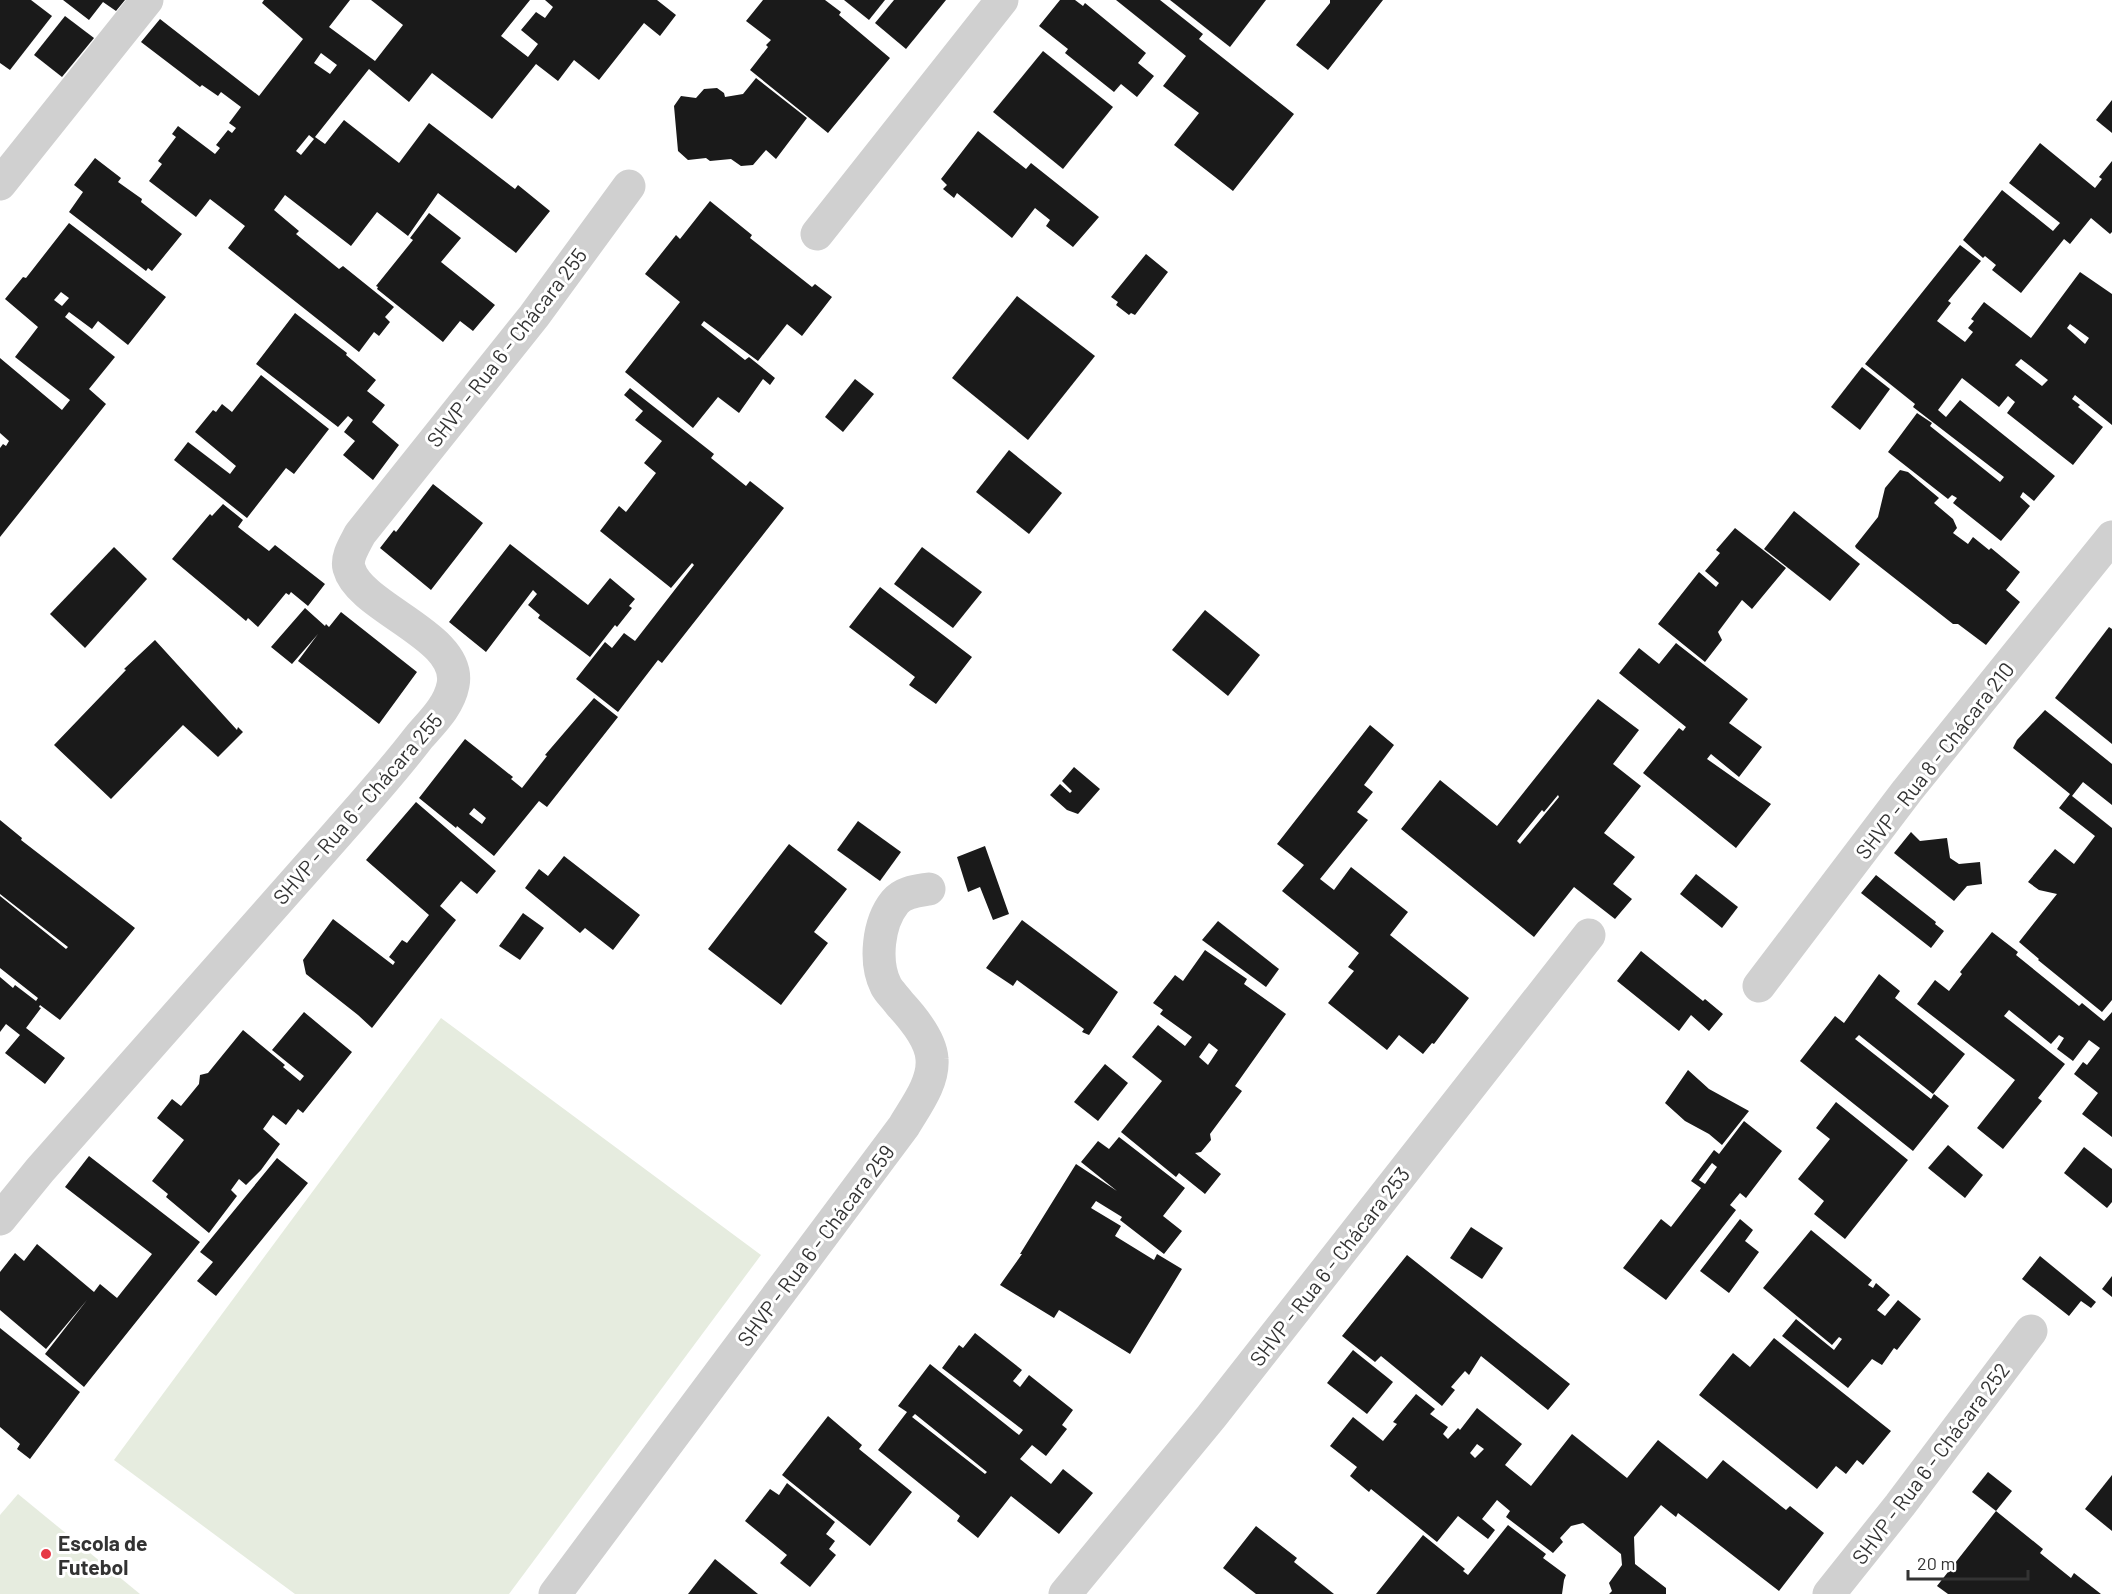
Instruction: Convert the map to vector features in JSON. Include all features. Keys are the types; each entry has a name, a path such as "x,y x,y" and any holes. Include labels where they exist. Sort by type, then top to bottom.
{"street":[{"path":"0,184 147,0"},
{"path":"817,234 1002,0"},
{"name":"SHVP - Rua 6 - Chácara 255","path":"0,1219 40,1170 389,775 447,702 454,676 450,661 433,642 369,594 355,579 349,567 350,556 360,534 534,316 629,186"},
{"name":"SHVP - Rua 8 - Chácara 210","path":"1759,986 1907,791 2112,537"},
{"name":"SHVP - Rua 6 - Chácara 259","path":"555,1594 904,1126 928,1082 932,1058 921,1032 886,987 880,964 880,938 886,918 896,901 910,892 929,890"},
{"name":"SHVP - Rua 6 - Chácara 253","path":"1065,1594 1210,1417 1589,935"},
{"name":"SHVP - Rua 6 - Chácara 252","path":"1829,1594 1900,1505 2031,1331"}],"shaded area":[{"path":"441,1018 761,1255 509,1594 295,1594 114,1460"},
{"name":"Escola de Futebol","path":"18,1494 140,1594 0,1594 0,1515"}],"building":[{"path":"0,0 31,0 52,16 10,70 0,63"},
{"path":"63,0 125,0 116,11 103,2 89,20"},
{"path":"264,0 350,0 329,27 375,61 403,25 371,0 530,0 501,36 528,57 538,44 521,30 536,12 545,18 553,7 545,0 657,0 676,15 660,36 644,23 599,80 574,60 558,81 536,64 492,119 432,73 409,102 369,69 315,137 325,144 344,120 399,163 429,123 515,189 518,185 550,211 516,253 438,193 408,236 377,212 351,246 285,195 274,210 299,231 296,234 339,269 343,266 394,307 385,317 390,322 379,336 374,332 359,352 228,248 245,226 210,199 196,217 149,181 162,164 158,161 176,137 172,134 178,126 215,154 220,148 216,145 228,130 232,133 236,128 229,123 241,107 221,92 218,96 202,85 200,87 141,42 160,19 259,96 303,39 262,3","holes":["321,53 337,65 330,74 314,63","309,135 314,139 301,155 296,151"]},
{"path":"763,0 825,0 841,12 839,15 890,58 828,133 750,70 771,40 746,21"},
{"path":"844,0 885,0 869,20"},
{"path":"894,0 946,0 906,49 875,23"},
{"path":"1060,0 1075,0 1083,6 1085,3 1146,53 1138,63 1154,76 1137,97 1121,84 1114,92 1065,53 1068,49 1039,26"},
{"path":"1116,0 1160,0 1203,34 1199,39 1294,114 1233,191 1174,145 1199,113 1163,86 1186,56"},
{"path":"1170,0 1266,0 1230,47"},
{"path":"1330,0 1383,0 1328,70 1296,45 1330,3"},
{"path":"65,16 94,38 62,77 34,55"},
{"path":"1043,51 1113,107 1063,169 993,112"},
{"path":"756,78 807,118 776,159 766,150 753,165 741,166 731,159 688,160 678,151 674,106 681,96 696,98 704,89 717,88 724,93 725,97 743,94"},
{"path":"2112,100 2112,133 2096,120"},
{"path":"978,131 1026,169 1031,163 1099,217 1073,247 1046,226 1050,220 1035,208 1012,238 957,193 954,198 943,189 947,185 941,179"},
{"path":"2040,143 2095,188 2102,179 2099,177 2112,161 2112,232 2110,234 2091,218 2070,244 2064,239 2021,293 1992,270 1996,265 1985,256 1983,258 1963,240 2002,190 2053,231 2060,223 2009,183"},
{"path":"95,158 121,178 118,182 142,199 141,202 182,234 152,271 148,268 146,271 69,212 83,192 74,185"},
{"path":"710,201 752,235 750,238 812,287 815,284 832,297 802,336 787,324 758,361 704,321 701,325 745,360 749,357 775,378 770,385 763,379 739,413 718,397 693,428 625,372 680,302 645,274 676,235 680,239"},
{"path":"429,213 461,238 441,262 495,305 473,331 460,321 443,342 376,286 413,240 410,238"},
{"path":"69,223 166,297 128,345 98,321 92,329 69,312 65,317 115,357 89,389 106,404 0,537 0,448 3,444 6,446 9,441 0,433 0,358 62,410 70,400 15,357 38,327 5,299 23,277 26,278","holes":["61,292 69,298 62,306 54,300"]},
{"path":"1960,245 1981,261 1948,301 1951,303 1937,321 1965,342 1973,332 1968,328 1974,321 1971,319 1984,302 2031,338 2080,272 2112,294 2112,425 2075,395 2072,399 2080,405 2078,407 2103,427 2073,465 2007,413 2015,402 2008,396 1999,407 1962,378 1938,410 1946,417 1960,400 2055,476 2034,501 2023,492 2020,497 2030,506 2001,541 1953,503 1957,498 1952,495 1948,499 1888,452 1917,413 1932,423 1930,426 2000,482 2004,477 1913,407 1915,404 1865,364","holes":["2070,324 2089,338 2085,344 2067,328","2021,359 2048,380 2042,386 2015,365"]},
{"path":"1146,254 1168,272 1135,315 1131,313 1129,315 1116,305 1118,302 1111,297"},
{"path":"1017,296 1095,356 1028,440 952,378"},
{"path":"295,313 347,353 346,355 376,380 367,391 385,405 372,422 399,445 373,480 343,455 355,441 344,432 353,420 348,416 338,427 256,364"},
{"path":"1862,367 1890,389 1860,430 1831,407"},
{"path":"261,375 329,429 294,474 286,468 247,518 174,460 188,442 230,474 236,466 195,432 213,410 216,412 222,404 232,412"},
{"path":"855,379 874,394 843,432 825,417"},
{"path":"630,388 714,454 711,458 746,486 750,481 784,508 662,663 658,660 618,712 576,679 605,642 612,648 624,633 635,641 694,565 692,563 671,588 600,531 619,506 626,512 656,473 644,463 662,441 635,420 643,411 624,395"},
{"path":"1009,450 1062,493 1029,534 976,492"},
{"path":"1900,470 1908,472 1939,498 1934,503 1953,519 1957,528 1953,533 1968,544 1973,537 1989,550 1991,548 2020,572 2006,590 2020,602 1986,645 1958,624 1953,624 1855,546 1878,517 1885,488"},
{"path":"433,484 483,523 431,590 380,548 394,530 396,532"},
{"path":"223,504 243,520 238,527 269,551 275,545 325,584 308,606 291,592 289,595 286,593 258,627 248,618 246,621 172,559 210,514 212,516"},
{"path":"1794,511 1860,564 1830,601 1764,549"},
{"path":"1735,528 1786,568 1752,609 1742,600 1718,632 1722,640 1705,662 1658,624 1699,572 1716,587 1719,583 1705,571 1720,553 1716,550"},
{"path":"510,544 588,605 610,578 635,599 629,606 632,608 617,627 615,625 590,657 538,618 540,615 528,605 537,594 533,590 486,652 449,622"},
{"path":"114,547 147,579 85,648 50,614"},
{"path":"922,547 982,592 953,628 894,584"},
{"path":"880,587 972,657 936,704 909,685 915,677 849,627"},
{"path":"305,608 329,627 341,612 417,672 379,724 298,661 318,634 292,664 271,647"},
{"path":"1205,610 1260,655 1228,696 1172,650"},
{"path":"2109,627 2112,629 2112,744 2055,698"},
{"path":"155,640 237,730 238,727 243,732 218,757 183,725 111,799 54,745 126,670 124,669"},
{"path":"1676,643 1748,699 1729,723 1762,747 1739,777 1711,754 1707,759 1771,804 1736,848 1643,773 1679,728 1683,731 1686,727 1619,673 1639,648 1659,664"},
{"path":"594,698 618,717 547,807 539,801 494,856 419,798 465,739 513,777 511,779 522,788 547,756 545,755","holes":["474,808 486,818 482,824 469,814"]},
{"path":"1598,699 1639,730 1613,764 1641,786 1604,833 1635,857 1613,884 1632,899 1615,919 1574,887 1534,937 1401,829 1440,780 1497,826","holes":["1558,795 1559,797 1520,844 1517,841 1542,810 1544,812"]},
{"path":"2045,710 2112,764 2112,805 2083,782 2072,796 2112,828 2112,1000 2102,1012 2019,942 2057,894 2039,890 2028,882 2055,849 2074,864 2095,836 2059,808 2070,794 2013,748 2017,740"},
{"path":"1370,725 1394,745 1364,785 1373,792 1357,812 1368,820 1320,879 1334,890 1351,867 1408,912 1390,935 1469,998 1434,1044 1432,1043 1423,1054 1399,1035 1387,1050 1328,1003 1354,971 1348,967 1359,953 1282,891 1304,865 1277,844"},
{"path":"1074,767 1100,789 1078,814 1067,810 1050,795 1060,784 1070,793 1072,791 1062,781"},
{"path":"416,802 496,871 477,894 461,881 440,906 456,920 372,1028 306,974 303,960 333,919 393,965 395,962 389,957 402,940 407,943 429,915 366,860"},
{"path":"0,820 22,838 21,840 135,928 60,1020 40,1005 41,1008 26,1028 65,1058 45,1084 5,1053 20,1035 6,1024 0,1032 0,977 13,988 15,985 36,1001 38,998 0,968 0,896 66,949 68,947 0,894"},
{"path":"858,821 901,852 880,881 837,850"},
{"path":"1911,832 1920,841 1947,838 1950,858 1959,864 1980,862 1982,884 1967,886 1954,901 1894,853"},
{"path":"789,844 847,889 814,932 828,943 781,1005 708,949"},
{"path":"985,846 1009,914 993,920 980,887 968,892 957,857"},
{"path":"564,856 640,915 613,950 585,928 580,933 525,888 539,869 548,876"},
{"path":"1696,874 1738,907 1722,928 1680,894"},
{"path":"1876,875 1936,922 1935,924 1944,931 1931,948 1861,893"},
{"path":"523,913 544,928 520,960 499,946"},
{"path":"1022,920 1118,992 1089,1035 1082,1032 1084,1029 1017,980 1013,986 986,968"},
{"path":"1218,921 1279,969 1266,987 1202,940"},
{"path":"1992,932 2018,952 2016,955 2079,1006 2082,1003 2104,1021 2112,1012 2112,1137 2082,1114 2098,1093 2074,1074 2083,1062 2087,1065 2100,1048 2089,1040 2073,1061 2057,1049 2064,1038 2059,1035 2051,1044 2009,1010 2004,1016 2065,1064 2038,1098 2042,1101 2003,1149 1977,1128 2015,1080 1917,1004 1935,980 1949,991 1962,974 1960,972"},
{"path":"1205,950 1247,979 1244,984 1286,1014 1235,1086 1242,1091 1210,1134 1211,1140 1201,1152 1195,1153 1221,1174 1205,1194 1179,1173 1176,1177 1121,1132 1162,1081 1132,1057 1158,1025 1185,1046 1192,1037 1160,1014 1163,1010 1153,1003 1175,975 1183,981","holes":["1209,1043 1218,1050 1208,1065 1199,1057"]},
{"path":"1641,951 1703,1001 1705,999 1723,1014 1709,1031 1691,1015 1679,1031 1617,981"},
{"path":"1879,974 1900,991 1895,998 1965,1054 1933,1094 1859,1035 1855,1039 1931,1099 1934,1094 1949,1106 1913,1151 1800,1061 1835,1016 1844,1023"},
{"path":"304,1012 352,1052 303,1113 298,1109 286,1125 273,1115 263,1129 280,1144 261,1170 246,1185 239,1179 231,1190 237,1196 209,1233 166,1197 168,1194 152,1181 184,1140 157,1118 172,1099 181,1106 199,1084 200,1075 208,1073 243,1030 285,1065 283,1067 300,1081 304,1076 272,1050"},
{"path":"1105,1064 1128,1083 1098,1121 1074,1102"},
{"path":"1688,1070 1709,1089 1749,1111 1722,1145 1709,1134 1685,1121 1665,1103"},
{"path":"1836,1102 1908,1160 1845,1239 1814,1214 1824,1201 1798,1179 1830,1139 1816,1128"},
{"path":"1744,1121 1782,1151 1746,1198 1740,1193 1730,1205 1736,1210 1666,1300 1623,1268 1661,1219 1671,1227 1701,1188 1691,1181 1714,1150 1719,1154","holes":["1712,1163 1717,1167 1705,1184 1699,1180"]},
{"path":"1119,1137 1185,1188 1163,1216 1182,1231 1164,1254 1120,1220 1122,1217 1096,1201 1091,1208 1121,1226 1115,1236 1154,1260 1157,1254 1182,1269 1130,1354 1059,1310 1054,1318 1000,1285 1022,1254 1020,1254 1076,1164 1117,1191 1081,1162 1098,1141 1109,1149"},
{"path":"1948,1145 1983,1175 1965,1198 1928,1168"},
{"path":"2084,1147 2112,1169 2112,1202 2107,1208 2064,1173"},
{"path":"89,1156 200,1242 84,1387 45,1354 87,1300 46,1349 0,1310 0,1272 15,1253 24,1261 37,1244 94,1292 100,1284 117,1298 152,1254 65,1187"},
{"path":"277,1158 308,1183 216,1296 197,1281 213,1262 200,1252"},
{"path":"1740,1219 1753,1230 1745,1241 1759,1252 1729,1293 1700,1271"},
{"path":"1471,1227 1503,1248 1482,1279 1450,1258"},
{"path":"1811,1230 1872,1280 1868,1285 1873,1288 1876,1283 1890,1295 1877,1310 1885,1316 1898,1300 1921,1319 1897,1350 1894,1348 1882,1365 1872,1359 1848,1388 1782,1336 1796,1319 1834,1350 1842,1339 1839,1337 1832,1345 1763,1288"},
{"path":"1407,1255 1570,1384 1548,1410 1481,1356 1469,1375 1465,1371 1451,1387 1455,1390 1442,1406 1381,1356 1375,1362 1342,1336"},
{"path":"2040,1256 2096,1302 2091,1308 2081,1301 2069,1316 2022,1279"},
{"path":"2112,1276 2112,1297 2102,1289"},
{"path":"0,1328 80,1392 30,1459 17,1449 20,1444 0,1427"},
{"path":"975,1333 1022,1370 1013,1381 1020,1387 1029,1375 1073,1410 1062,1425 1067,1429 1046,1456 1032,1445 1020,1459 1051,1484 1063,1469 1093,1493 1059,1534 1011,1496 978,1538 957,1521 960,1516 878,1450 907,1412 898,1406 930,1364 1019,1435 1023,1430 942,1368 959,1345 963,1348","holes":["915,1414 987,1472 985,1474 912,1417"]},
{"path":"1774,1338 1891,1431 1863,1465 1857,1460 1846,1474 1836,1466 1817,1489 1699,1395 1733,1353 1750,1367"},
{"path":"1353,1350 1393,1382 1367,1414 1327,1383"},
{"path":"1416,1394 1435,1409 1430,1414 1448,1427 1443,1434 1448,1439 1458,1428 1460,1430 1477,1408 1522,1444 1505,1465 1531,1486 1572,1434 1627,1478 1658,1440 1707,1479 1723,1460 1786,1510 1790,1506 1824,1533 1779,1591 1678,1513 1676,1517 1661,1505 1634,1537 1635,1564 1666,1588 1666,1594 1609,1594 1612,1591 1609,1583 1622,1565 1621,1554 1583,1523 1571,1526 1560,1538 1563,1542 1553,1553 1506,1517 1510,1511 1497,1500 1482,1519 1495,1530 1488,1539 1458,1516 1437,1542 1371,1489 1369,1492 1350,1476 1357,1467 1330,1446 1353,1417 1383,1441 1397,1424 1393,1422","holes":["1477,1444 1484,1449 1475,1458 1470,1453"]},
{"path":"828,1416 862,1445 859,1449 912,1492 870,1546 782,1475"},
{"path":"1988,1472 2012,1491 1996,1511 1972,1492"},
{"path":"2112,1475 2112,1531 2085,1509"},
{"path":"787,1483 835,1522 826,1534 835,1541 829,1549 836,1555 810,1587 780,1563 787,1555 745,1521 770,1489 779,1495"},
{"path":"1996,1511 2043,1549 2040,1553 2071,1578 2074,1573 2101,1594 1948,1594 1937,1586"},
{"path":"1508,1525 1546,1554 1543,1558 1566,1575 1562,1594 1376,1594 1423,1535 1465,1569 1463,1571 1468,1575"},
{"path":"1256,1526 1297,1558 1294,1562 1334,1594 1256,1594 1223,1568"},
{"path":"715,1559 758,1594 688,1594"}],"place":[{"name":"Escola de Futebol","path":"46,1554"}]}
